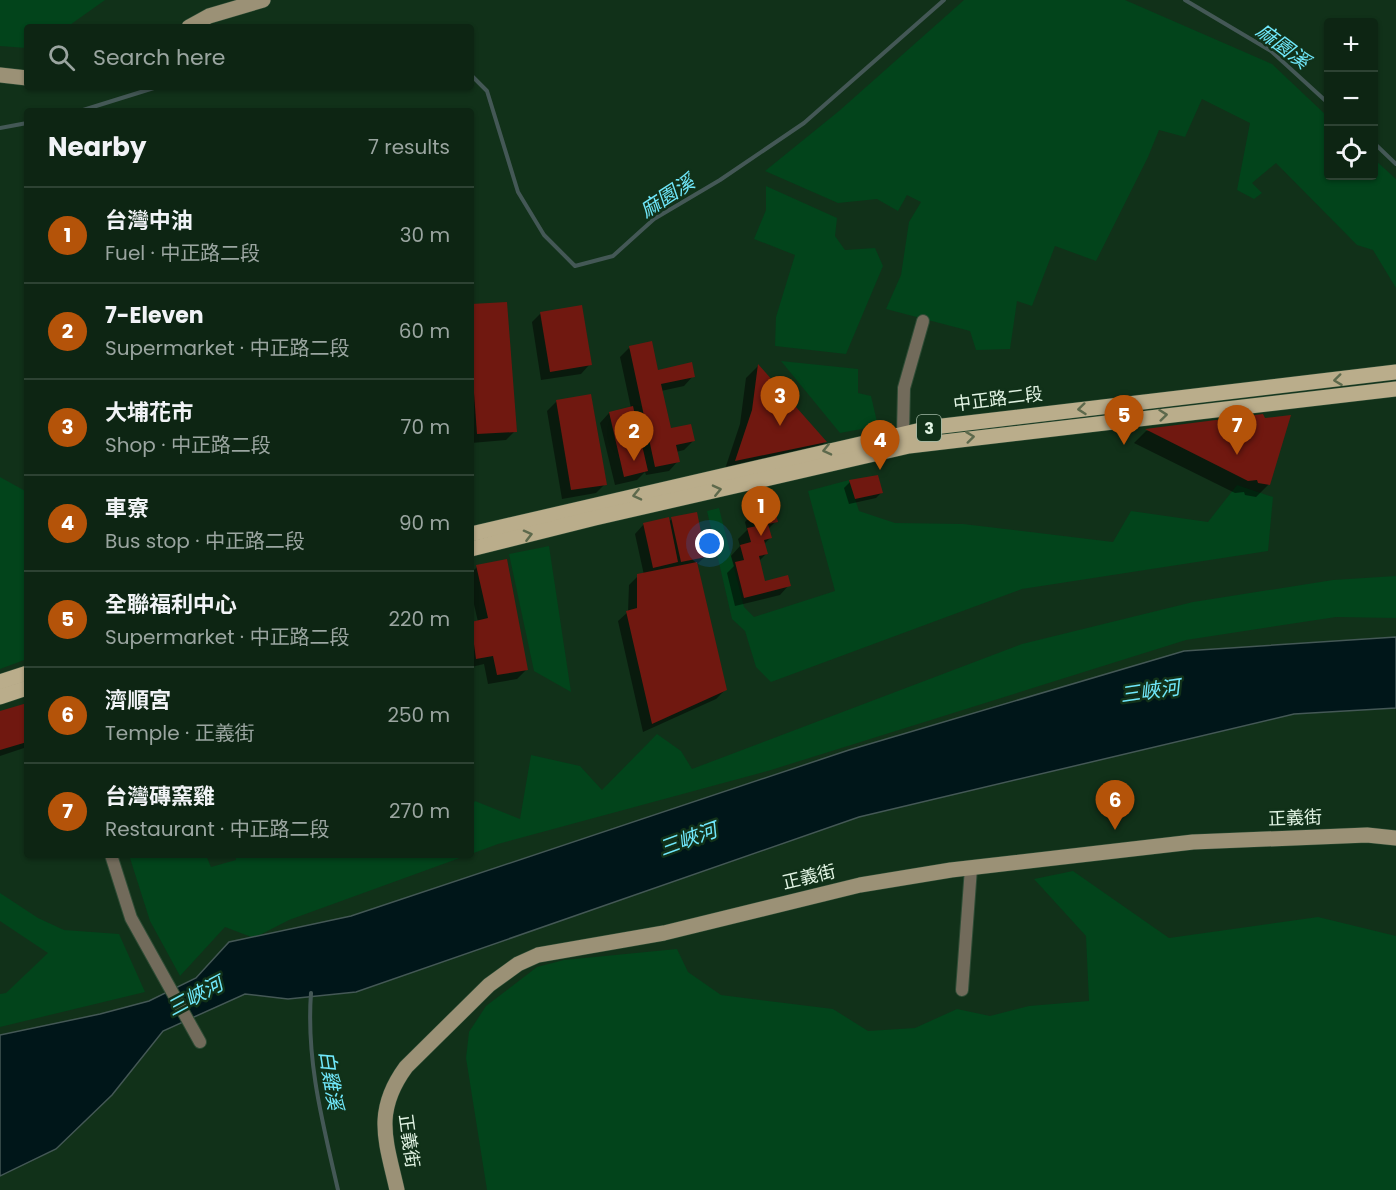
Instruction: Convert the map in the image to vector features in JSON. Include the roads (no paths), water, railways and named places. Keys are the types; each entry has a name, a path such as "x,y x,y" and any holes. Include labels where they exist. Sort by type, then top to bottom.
{"main road":[{"name":"中正路二段","path":"474,533 903,433 980,420 1396,372"},
{"name":"中正路二段","path":"474,548 909,446 1396,389"},
{"path":"0,682 24,675"},
{"path":"0,697 24,689"}],"street":[{"path":"195,24 219,12 263,0"},
{"path":"0,75 24,78"},
{"path":"903,433 904,388 923,321"},
{"name":"正義街","path":"397,1190 384,1115 388,1096 395,1082 463,1009 518,963 538,955 664,933 860,885 971,868 1192,842 1367,835 1396,838"},
{"path":"112,858 131,918 200,1042"},
{"path":"962,990 971,868"}],"water":[{"name":"三峽河","path":"1396,637 1396,708 1294,714 859,817 356,992 288,999 245,994 163,1031 112,1095 56,1149 0,1176 0,1035 149,1001 196,978 229,942 351,916 849,750 1184,651"}],"waterway":[{"name":"麻園溪","path":"474,78 487,91 518,192 544,235 575,266 613,256 654,219 720,180 804,123 944,0"},
{"name":"麻園溪","path":"1185,0 1271,51 1324,99"},
{"name":"麻園溪","path":"90,108 147,90"},
{"name":"麻園溪","path":"0,128 24,124"},
{"name":"麻園溪","path":"1378,147 1396,164"},
{"name":"白雞溪","path":"311,993 313,1068 338,1190"}],"place":[{"name":"大埔花市","path":"780,426"},
{"name":"全聯福利中心","path":"1124,445"},
{"name":"台灣磚窯雞","path":"1237,455"},
{"name":"7-Eleven","path":"634,461"},
{"name":"車寮","path":"880,470"},
{"name":"台灣中油","path":"761,536"},
{"name":"濟順宮","path":"1115,830"}]}
